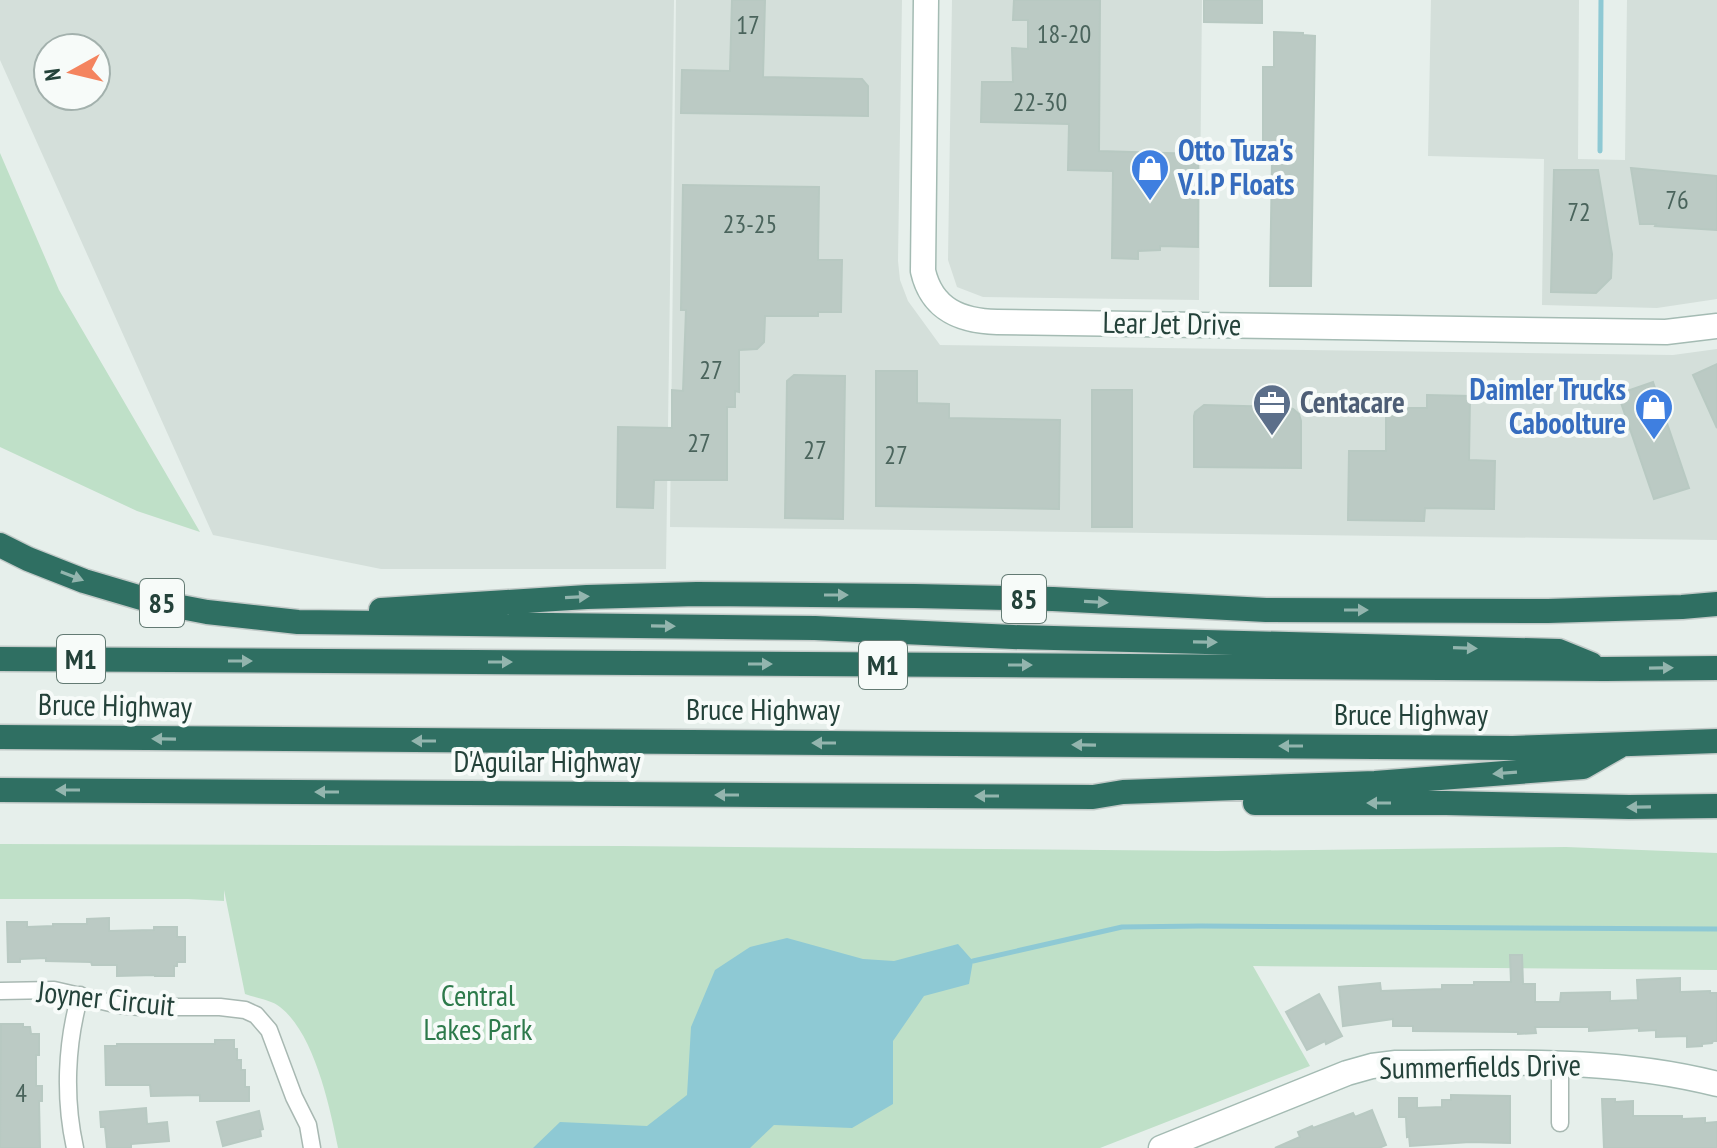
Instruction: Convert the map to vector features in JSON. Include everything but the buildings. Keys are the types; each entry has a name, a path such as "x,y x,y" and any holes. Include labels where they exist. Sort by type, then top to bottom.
{"highway":[{"name":"85","path":"0,545 84,581 155,602 252,619 333,624 373,610 587,597 697,594 1053,599 1266,610 1548,611 1717,604"},
{"path":"333,624 815,628 1013,637 1559,651 1605,669"},
{"name":"Bruce Highway","path":"0,659 1717,668"},
{"name":"Bruce Highway","path":"0,737 1513,748 1717,741"},
{"path":"1093,797 1123,792 1375,783 1583,767 1621,745"},
{"name":"D'Aguilar Highway","path":"0,790 1093,797"},
{"path":"1093,797 1122,802 1717,806"}],"street":[{"name":"Lear Jet Drive","path":"926,0 923,271 935,297 964,318 997,322 1666,332 1717,326"},
{"name":"Joyner Circuit","path":"0,991 54,990 119,1005 236,1008 256,1015 269,1030 308,1125 312,1148"},
{"path":"75,1148 70,1117 69,1063 71,1031 80,995"},
{"name":"Summerfields Drive","path":"1161,1148 1347,1073 1396,1063 1560,1063 1629,1067 1717,1084"},
{"path":"1560,1063 1560,1123"}],"shaded area":[{"path":"0,0 674,0 666,569 381,569 213,535 0,60"},
{"path":"676,0 902,0 900,280 908,301 940,345 1673,355 1717,349 1717,540 670,527"},
{"path":"952,0 1202,0 1199,300 983,297 957,287 948,260"},
{"path":"1431,0 1579,0 1578,159 1625,160 1627,0 1717,0 1717,299 1657,308 1542,305 1544,159 1428,156"}],"green space":[{"path":"0,153 59,290 200,532 137,511 0,447"},
{"name":"Central Lakes Park","path":"0,844 1217,851 1566,847 1717,853 1717,970 1253,966 1310,1066 1100,1148 338,1148 319,1072 302,1034 277,1005 245,994 224,890 224,901 0,899"}],"water":[{"path":"787,938 863,959 894,961 958,944 973,961 969,984 924,996 893,1041 893,1104 852,1128 774,1125 750,1148 533,1148 560,1122 647,1126 687,1095 691,1027 715,970 750,947"}],"waterway":[{"path":"1600,151 1601,0"},
{"path":"973,961 1122,927 1717,929"}],"place":[{"name":"Otto Tuza's V.I.P Floats","path":"1150,202"},
{"name":"Centacare","path":"1272,437"},
{"name":"Daimler Trucks Caboolture","path":"1654,441"}]}
